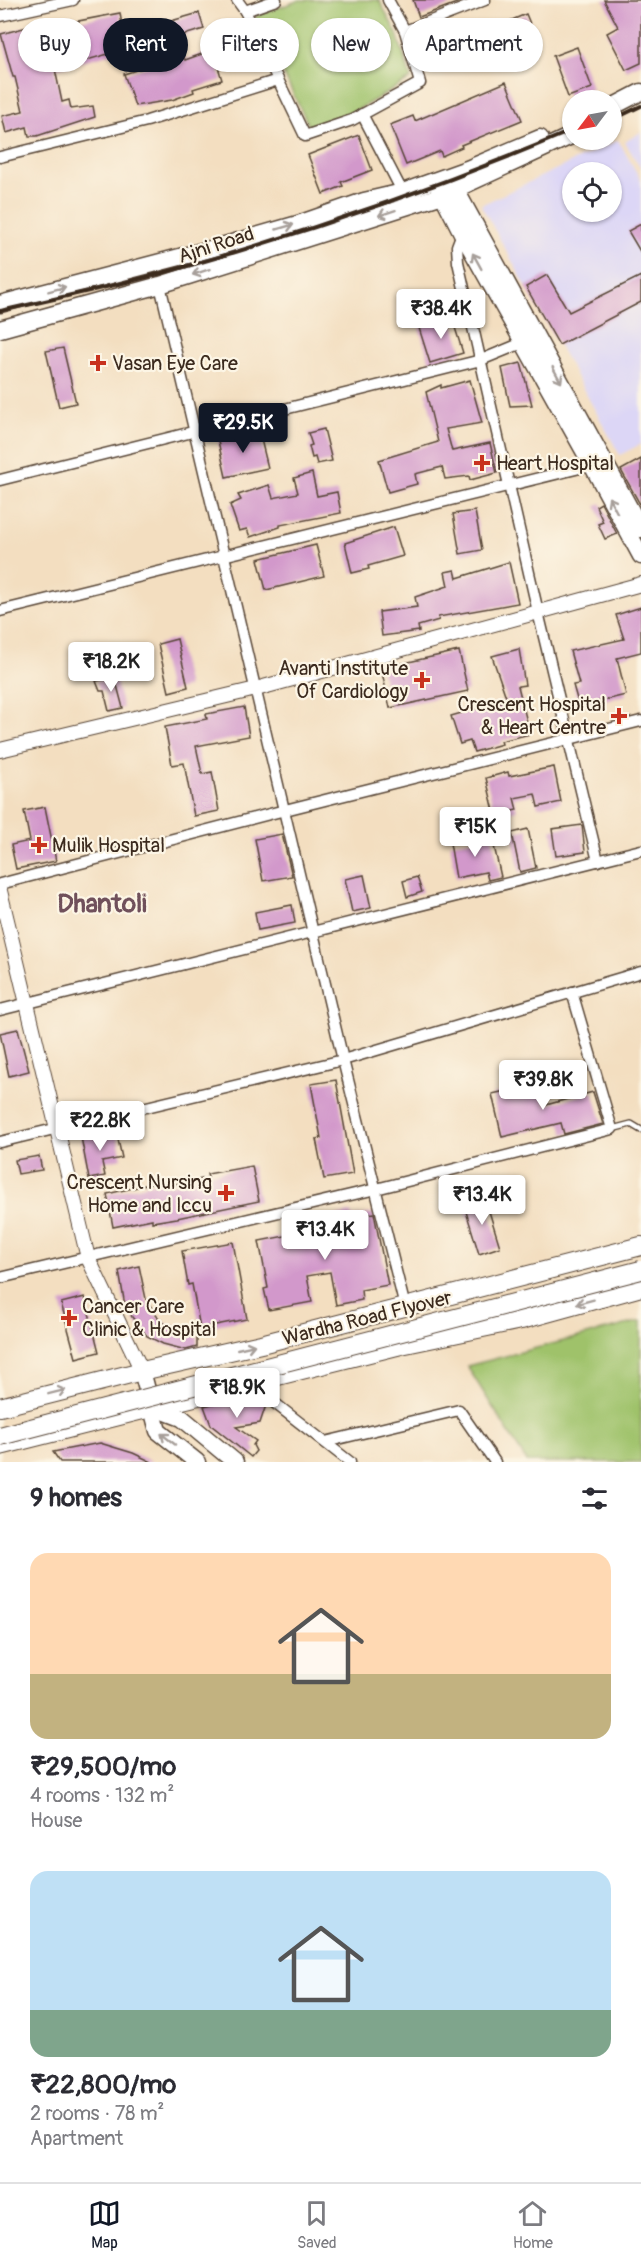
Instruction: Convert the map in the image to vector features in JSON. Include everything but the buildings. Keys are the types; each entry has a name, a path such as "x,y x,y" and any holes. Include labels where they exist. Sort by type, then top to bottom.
{"main road":[{"path":"622,102 641,92"},
{"path":"622,112 641,103"},
{"path":"451,185 562,130"},
{"path":"451,185 562,140"},
{"path":"451,185 461,215 641,556"},
{"path":"451,185 461,215 462,233 529,340 641,529"},
{"name":"Ajni Road","path":"0,328 160,285 451,185"},
{"path":"0,304 218,247 298,224 364,201 411,200 461,215"},
{"path":"0,1407 261,1344 641,1246"},
{"name":"Wardha Road Flyover","path":"0,1425 641,1260"},
{"name":"Wardha Road Flyover","path":"0,1436 641,1270"},
{"path":"0,1446 401,1345 521,1320 641,1287"},
{"path":"142,1371 158,1431 197,1462"},
{"path":"153,1407 182,1418 235,1462"}],"street":[{"path":"0,16 73,0"},
{"path":"237,0 245,11 305,136 362,114 420,83 417,72"},
{"path":"245,11 276,0"},
{"path":"388,0 403,27"},
{"path":"439,18 485,0"},
{"path":"0,157 147,121 278,80"},
{"path":"362,114 411,200"},
{"path":"462,233 457,246 458,262 598,861"},
{"path":"160,285 343,1060 405,1307"},
{"path":"0,480 481,360 529,340"},
{"path":"0,611 592,465"},
{"path":"0,750 256,689 641,584"},
{"path":"0,884 641,721"},
{"path":"0,1010 641,850"},
{"path":"0,891 88,1258 142,1371"},
{"path":"0,1142 343,1060 641,972"},
{"path":"0,1278 376,1189 612,1129 572,992"},
{"path":"249,1383 350,1462"},
{"path":"325,1442 459,1410 495,1462"}],"lane":[{"path":"612,1129 630,1124 641,1130"}],"shaded area":[{"path":"641,132 641,169 625,142"},
{"path":"622,147 641,180 641,444 620,455 481,205 562,167 562,222 622,222 622,162 572,162 597,150 622,150"}],"green space":[{"path":"300,0 379,0 389,18 311,18 311,72 391,72 391,23 403,53 403,72 409,72 411,79 350,114 309,126 282,72 299,72 299,18 256,18 255,16"},
{"path":"641,1321 641,1462 527,1462 467,1366"}],"railway":[{"path":"622,115 641,106"},
{"path":"0,311 155,275 278,239 427,188 562,134"}],"place":[{"name":"Vasan Eye Care","path":"98,363"},
{"name":"Heart Hospital","path":"482,463"},
{"name":"Avanti Institute Of Cardiology","path":"422,680"},
{"name":"Crescent Hospital & Heart Centre","path":"619,716"},
{"name":"Mulik Hospital","path":"39,845"},
{"name":"Crescent Nursing Home and Iccu","path":"226,1193"},
{"name":"Cancer Care Clinic & Hospital","path":"69,1318"}],"district":[{"name":"Dhantoli","path":"102,904"}]}
